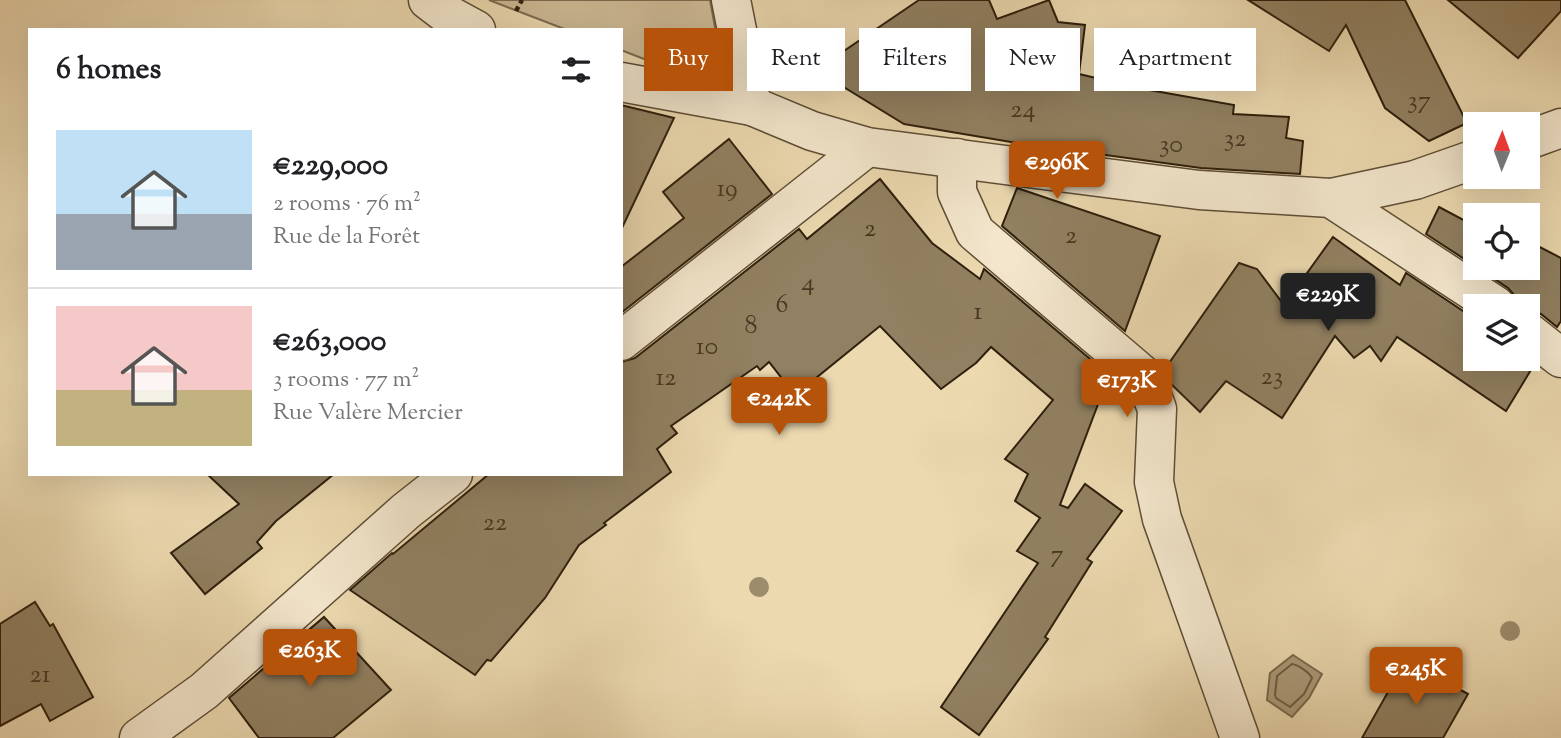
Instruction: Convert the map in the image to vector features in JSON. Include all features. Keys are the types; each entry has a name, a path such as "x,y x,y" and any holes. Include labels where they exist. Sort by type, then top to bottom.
{"street":[{"path":"428,0 472,28"},
{"path":"732,0 752,106"},
{"path":"623,82 752,106 812,131 867,147 1199,190 1332,198 1415,180 1463,163"},
{"path":"1540,136 1561,128"},
{"path":"623,339 867,147"},
{"path":"957,158 957,192 975,232 1144,377 1157,408 1154,482 1163,519 1240,738"},
{"path":"1332,198 1478,294"},
{"path":"1540,341 1561,358"},
{"path":"139,738 204,691 406,511 450,476"}],"path":[{"path":"514,15 522,0"}],"shaded area":[{"path":"489,0 710,0 715,28 644,28 644,59 623,51 623,28 562,28"}],"water":[{"path":"1293,655 1322,674 1309,698 1292,717 1267,700 1270,673"}],"building":[{"path":"919,0 989,0 997,19 1049,0 1058,22 1085,25 1080,66 1080,28 985,28 985,91 1080,91 1080,74 1094,78 1094,91 1155,91 1234,105 1233,114 1289,117 1286,138 1303,141 1300,174 1201,168 1017,143 904,124 845,88 845,50 859,41 859,91 971,91 971,28 878,28"},
{"path":"1248,0 1405,0 1463,115 1463,125 1429,141 1385,108 1346,25 1329,51"},
{"path":"1448,0 1561,0 1561,11 1518,58"},
{"path":"623,105 674,118 623,226"},
{"path":"729,139 772,194 623,311 623,265 684,218 663,192"},
{"path":"880,179 932,243 980,279 984,269 1109,375 1060,505 1068,508 1085,484 1122,511 1087,559 1092,562 1045,637 1048,639 979,735 941,707 1038,563 1017,551 1040,518 1015,501 1028,474 1005,459 1053,400 991,347 976,363 941,389 880,326 795,395 769,362 760,370 757,366 671,426 677,433 657,449 671,472 579,545 545,598 491,661 487,660 475,675 350,590 487,476 623,476 623,361 635,358 799,229 807,239"},
{"path":"1017,188 1160,236 1125,331 1002,226"},
{"path":"1439,207 1463,220 1463,258 1426,234"},
{"path":"1333,237 1400,285 1406,273 1463,311 1463,371 1530,371 1506,411 1397,337 1381,361 1370,346 1354,358 1335,336 1282,418 1226,381 1200,412 1171,384 1165,369 1239,263 1257,269 1284,305"},
{"path":"1540,247 1561,258 1561,321 1557,327 1540,314 1540,294 1513,294 1496,280 1540,280"},
{"path":"209,476 332,476 276,521 257,542 262,548 205,594 171,553 239,504"},
{"path":"35,602 50,626 53,624 93,697 50,721 41,704 0,726 0,624"},
{"path":"324,617 391,690 333,738 259,738 229,698"},
{"path":"1406,660 1468,694 1443,738 1362,738"}]}
